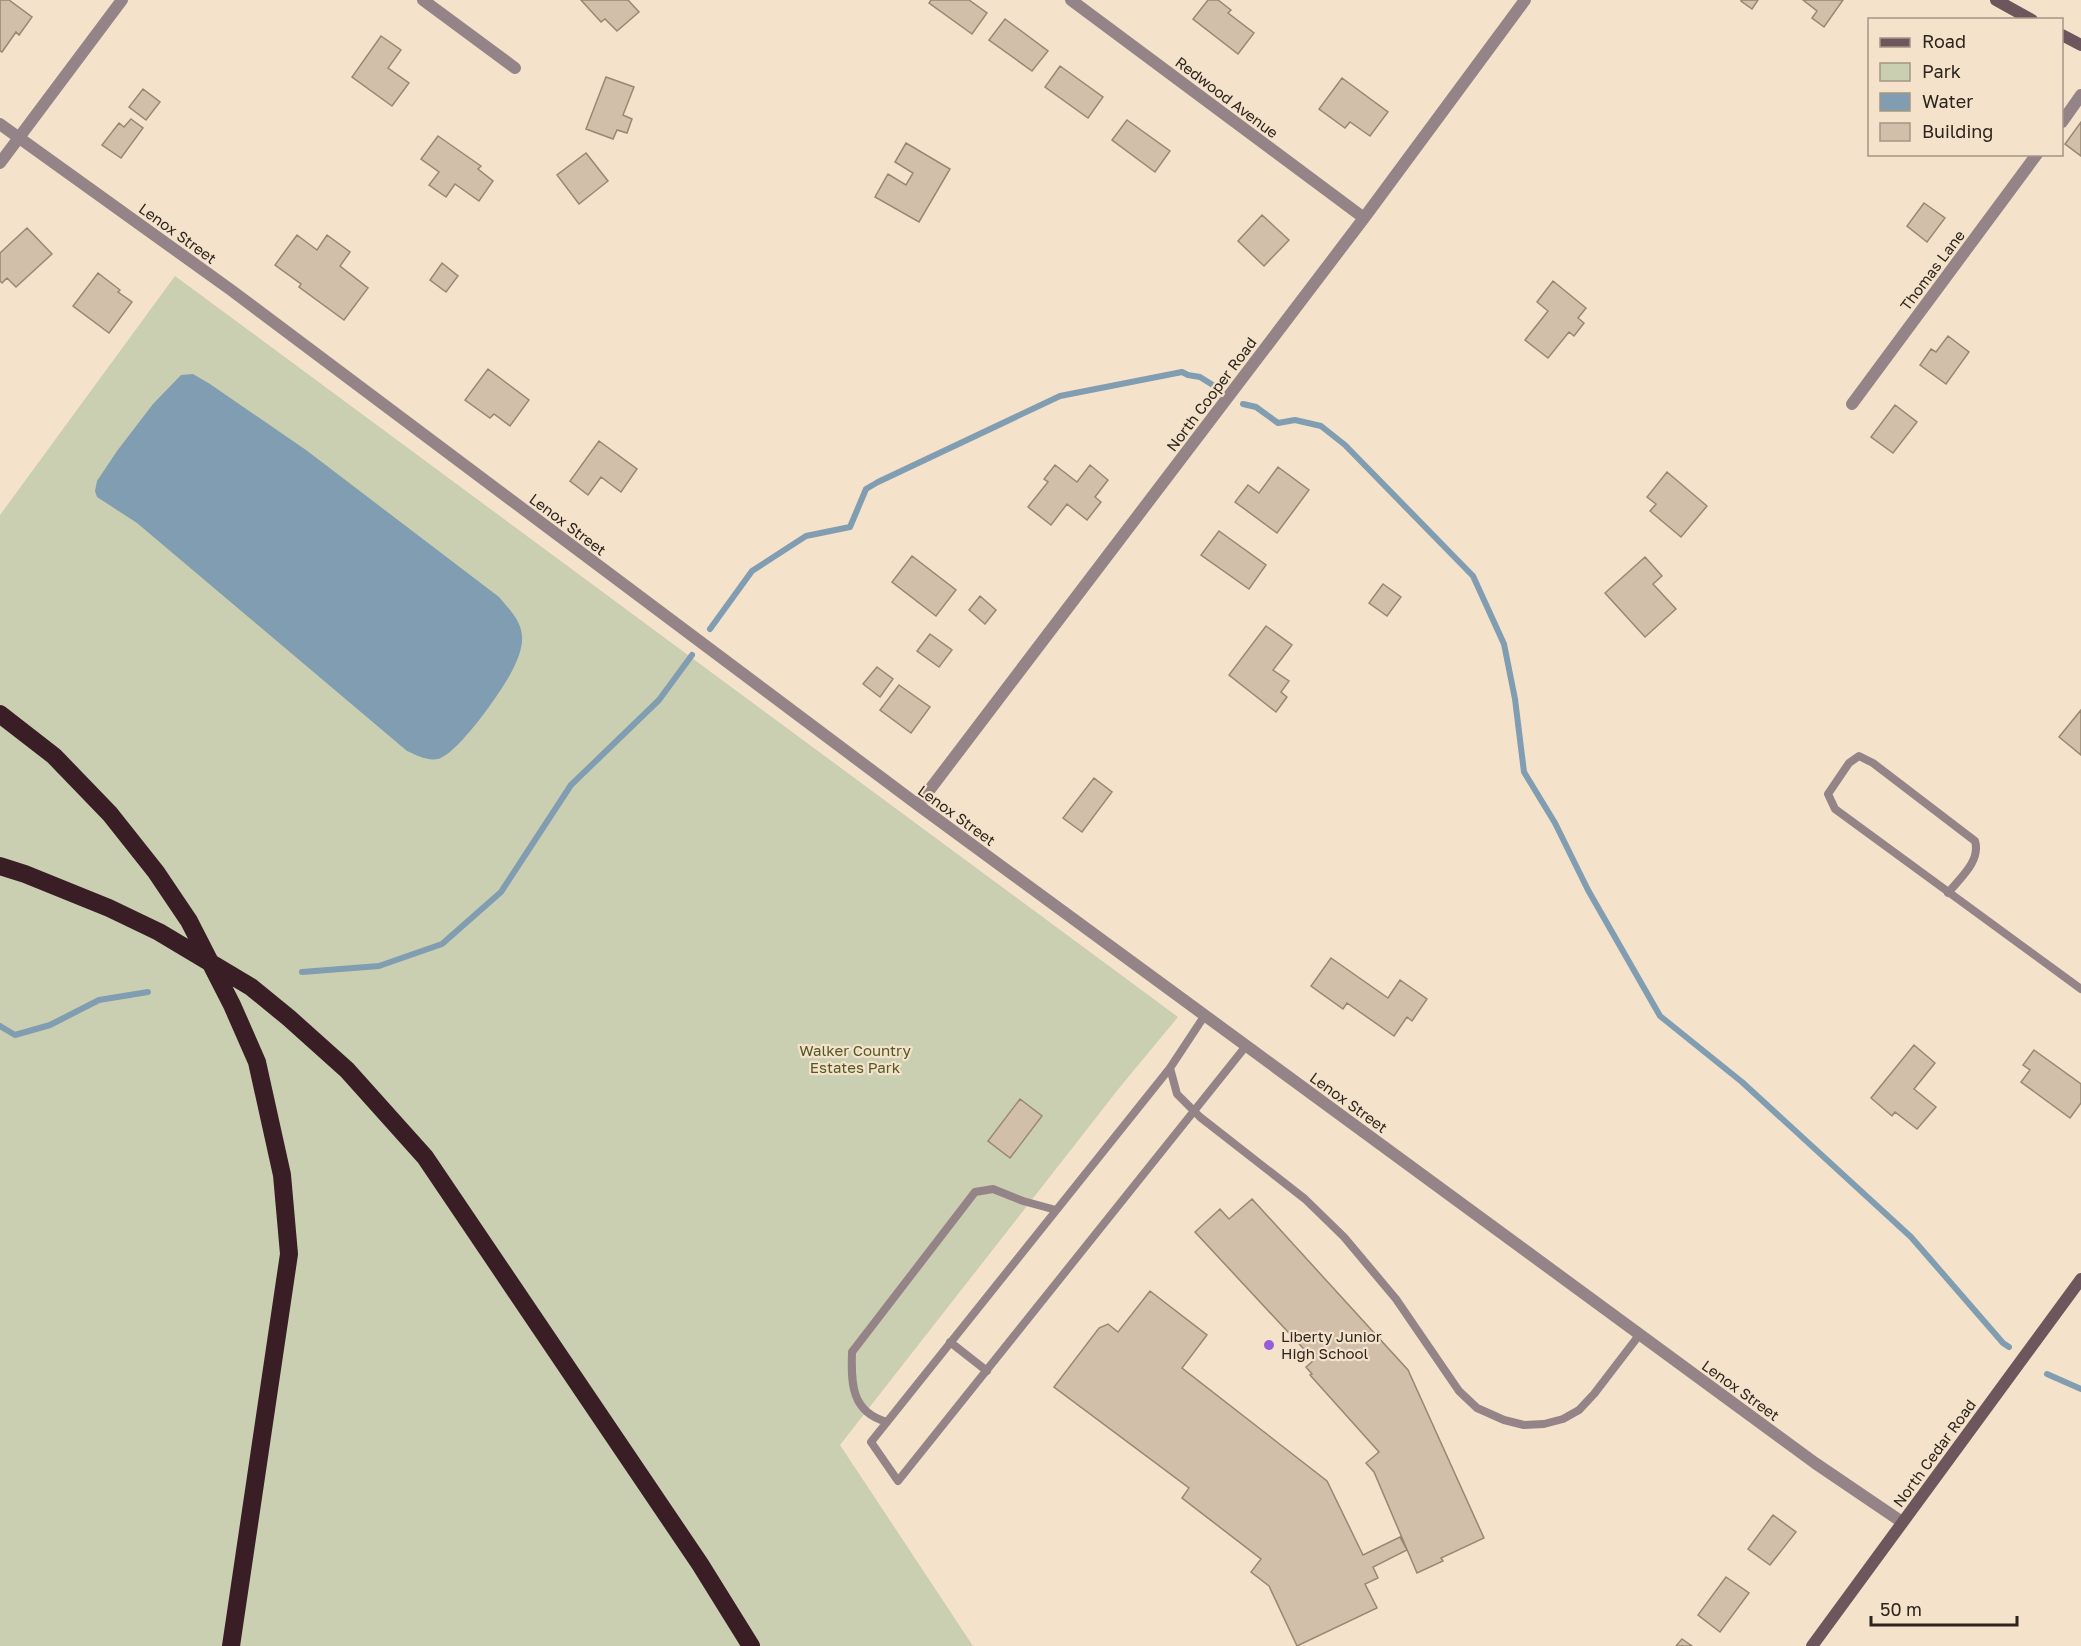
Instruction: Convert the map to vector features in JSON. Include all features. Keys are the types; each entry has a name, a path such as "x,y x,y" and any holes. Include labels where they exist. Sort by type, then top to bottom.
{"highway":[{"path":"0,714 54,756 110,814 156,872 189,921 232,1005 257,1062 282,1175 289,1254 231,1646"},
{"path":"0,866 109,908 159,932 251,987 346,1070 425,1157 700,1564 751,1646"}],"street":[{"path":"0,163 122,0"},
{"path":"423,0 515,68"},
{"name":"Redwood Avenue","path":"1071,0 1364,218"},
{"name":"North Cooper Road","path":"918,805 1364,218 1525,0"},
{"path":"1996,0 2028,18"},
{"path":"2063,36 2081,45"},
{"path":"2063,119 2081,95"},
{"name":"Lenox Street","path":"0,124 231,290 918,805 1815,1463 1902,1522"},
{"name":"Thomas Lane","path":"1852,404 2036,156"},
{"name":"North Cedar Road","path":"1812,1646 2081,1279"}],"lane":[{"path":"1948,893 1976,858 1978,849 1975,841 1873,763 1860,756 1849,763 1828,794 1835,809 1948,893 2081,988"},
{"path":"1205,1015 1170,1068 871,1442 898,1481 1246,1046"},
{"path":"1170,1068 1177,1094 1194,1111 1305,1199 1344,1237 1396,1299 1459,1391 1477,1408 1504,1420 1524,1425 1544,1424 1563,1419 1580,1410 1640,1334"},
{"path":"887,1422 876,1419 857,1402 851,1378 852,1352 975,1192 993,1189 1023,1201 1056,1210"},
{"path":"950,1342 987,1371"}],"green space":[{"name":"Walker Country Estates Park","path":"175,276 1178,1017 1120,1087 840,1445 973,1646 0,1646 0,515"}],"water":[{"path":"193,374 306,450 499,597 514,615 521,630 522,641 514,667 479,721 447,755 438,759 430,759 407,751 137,523 97,497 95,491 97,481 153,404 181,375"}],"building":[{"path":"0,0 9,0 32,17 19,35 16,32 2,52 0,51"},
{"path":"581,0 628,0 639,12 617,31 605,19 601,22"},
{"path":"931,0 969,0 987,13 972,34 929,3"},
{"path":"1208,0 1218,0 1231,10 1228,13 1254,33 1238,54 1193,19"},
{"path":"1741,0 1758,0 1752,9"},
{"path":"1803,0 1843,0 1824,27 1812,18 1817,11"},
{"path":"1005,19 1048,51 1032,71 989,40"},
{"path":"381,36 401,50 388,68 409,83 392,106 352,77"},
{"path":"1060,66 1103,97 1088,118 1045,87"},
{"path":"606,77 634,87 623,115 632,119 627,133 617,130 613,139 586,129"},
{"path":"1342,78 1388,112 1370,136 1350,122 1345,128 1319,109"},
{"path":"143,89 160,102 146,120 129,107"},
{"path":"131,119 143,128 121,158 102,145 119,123 124,127"},
{"path":"1127,120 1170,151 1155,172 1112,140"},
{"path":"2081,122 2081,156 2065,144"},
{"path":"438,136 481,166 478,169 493,181 479,201 455,184 446,197 429,185 439,172 421,159"},
{"path":"906,143 950,169 919,222 875,197 888,174 906,185 913,173 895,162"},
{"path":"586,153 608,181 579,204 557,175"},
{"path":"1924,203 1945,218 1927,242 1907,226"},
{"path":"1262,215 1289,240 1264,266 1238,241"},
{"path":"27,228 52,254 16,287 7,278 2,283 0,281 0,253"},
{"path":"297,235 317,250 327,235 350,252 340,266 368,288 344,320 299,287 301,284 275,265"},
{"path":"442,263 458,276 446,292 430,280"},
{"path":"98,273 132,302 109,333 73,306"},
{"path":"1553,281 1586,308 1578,318 1584,323 1574,336 1569,332 1548,358 1525,340 1548,311 1537,302"},
{"path":"1948,336 1969,352 1946,384 1920,365 1931,349 1936,352"},
{"path":"488,369 529,400 510,426 494,414 490,418 465,400"},
{"path":"1895,405 1917,422 1893,453 1871,437"},
{"path":"599,441 637,469 621,492 601,477 588,495 570,481"},
{"path":"1055,465 1077,482 1090,465 1108,480 1095,497 1101,502 1087,520 1067,504 1051,525 1028,507 1048,482 1044,479"},
{"path":"1278,467 1309,490 1277,533 1235,502 1248,485 1259,493"},
{"path":"1667,472 1707,506 1681,537 1650,511 1656,504 1647,497"},
{"path":"1219,531 1266,565 1249,589 1201,555"},
{"path":"912,556 956,590 936,616 892,582"},
{"path":"1645,557 1662,576 1653,584 1676,609 1645,637 1605,593"},
{"path":"1383,584 1401,597 1387,616 1369,603"},
{"path":"980,596 996,610 985,624 969,610"},
{"path":"1266,626 1292,645 1273,670 1289,681 1281,692 1287,697 1276,712 1229,675"},
{"path":"930,634 952,650 939,667 917,651"},
{"path":"877,667 893,679 880,697 863,684"},
{"path":"899,685 930,707 911,733 880,710"},
{"path":"2081,710 2081,755 2059,737"},
{"path":"1094,778 1112,792 1082,832 1063,818"},
{"path":"1331,958 1388,998 1400,980 1427,999 1412,1021 1407,1017 1394,1036 1347,1003 1343,1009 1311,986"},
{"path":"1914,1045 1935,1063 1914,1089 1936,1107 1917,1129 1895,1112 1892,1116 1871,1098"},
{"path":"2034,1050 2081,1084 2081,1103 2070,1118 2021,1082 2030,1070 2023,1065"},
{"path":"1020,1099 1042,1116 1010,1158 988,1141"},
{"path":"1252,1199 1408,1370 1484,1538 1441,1558 1443,1561 1417,1573 1374,1472 1366,1463 1379,1452 1310,1375 1312,1374 1306,1367 1314,1360 1195,1232 1220,1209 1229,1219"},
{"path":"1150,1291 1207,1335 1182,1368 1327,1481 1363,1555 1400,1537 1407,1550 1373,1567 1378,1578 1365,1584 1377,1608 1297,1646 1269,1586 1251,1572 1261,1559 1182,1498 1189,1488 1054,1387 1099,1328 1108,1324 1118,1332"},
{"path":"1773,1515 1796,1532 1770,1565 1748,1549"},
{"path":"1726,1577 1749,1593 1720,1632 1698,1615"},
{"path":"1682,1639 1692,1646 1676,1646"}],"waterway":[{"path":"710,629 752,571 806,536 850,527 866,489 878,482 1060,396 1182,372 1200,377 1216,387"},
{"path":"1243,404 1256,407 1278,423 1295,420 1321,426 1345,445 1473,576 1504,644 1515,699 1524,772 1555,823 1588,890 1660,1016 1742,1082 1911,1237 2003,1343 2009,1347"},
{"path":"302,972 379,966 442,944 501,892 571,785 659,700 692,655"},
{"path":"0,1026 15,1035 50,1025 99,1000 148,992"},
{"path":"2047,1374 2081,1389"}],"place":[{"name":"Liberty Junior High School","path":"1269,1345"}]}
